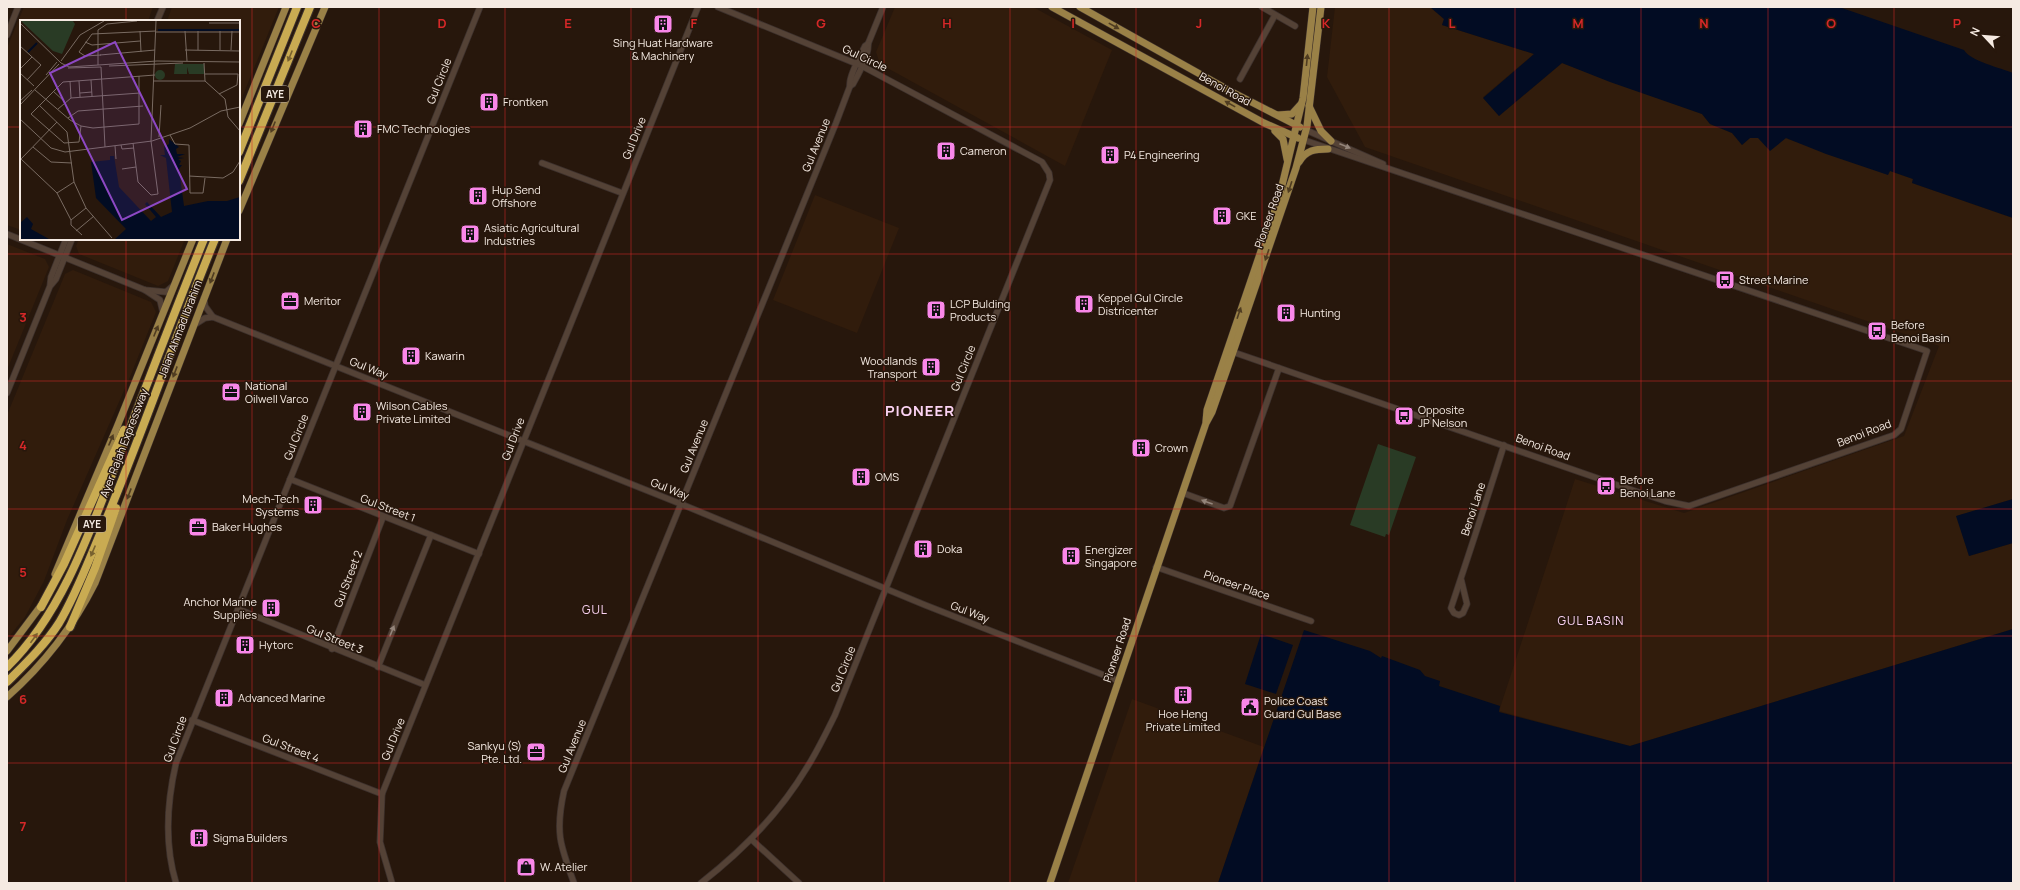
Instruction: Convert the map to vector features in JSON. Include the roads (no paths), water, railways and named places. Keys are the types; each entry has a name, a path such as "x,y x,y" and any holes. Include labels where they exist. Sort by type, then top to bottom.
{"highway":[{"name":"AYE","path":"240,150 297,7"},
{"name":"AYE","path":"240,179 310,7"},
{"path":"296,42 315,7"},
{"name":"Ayer Rajah Expressway","path":"7,667 30,644 43,625 61,592 101,503 204,240"},
{"name":"Ayer Rajah Expressway","path":"7,682 41,647 58,624 74,595 119,489 188,305 215,240"},
{"path":"41,607 61,571 153,367"},
{"path":"70,628 95,568 119,498 119,489"}],"main road":[{"path":"240,122 286,7"},
{"path":"240,209 325,7"},
{"name":"Benoi Road","path":"1052,7 1264,123 1304,140"},
{"name":"Benoi Road","path":"1080,7 1275,115 1306,130"},
{"name":"Pioneer Road","path":"1230,351 1279,198 1297,126 1303,98 1313,7"},
{"name":"Pioneer Road","path":"1050,883 1206,423 1207,410 1230,351 1296,168 1306,130 1321,7"},
{"path":"1275,115 1292,114 1299,107 1303,98"},
{"path":"1309,106 1321,131 1331,141"},
{"path":"1264,123 1281,135 1287,165"},
{"path":"1296,168 1301,159 1309,152 1316,149 1328,149"},
{"name":"Jalan Ahmad Ibrahim","path":"7,651 41,607 193,240"},
{"name":"Jalan Ahmad Ibrahim","path":"7,697 32,675 70,628 83,608 95,583 192,326 227,240"}],"street":[{"path":"7,35 18,7"},
{"path":"157,20 163,7"},
{"name":"Gul Circle","path":"176,883 168,839 168,803 176,763 480,7"},
{"name":"Gul Drive","path":"392,883 380,842 382,794 622,193 698,7"},
{"name":"Gul Circle","path":"701,883 724,865 751,840 776,812 806,770 832,722 1050,180 1049,174 1042,162 859,65 718,7"},
{"name":"Gul Avenue","path":"574,883 560,844 558,832 564,791 850,83 859,65 865,46 868,44 883,7"},
{"path":"1262,7 1295,26"},
{"path":"1240,78 1275,15"},
{"name":"Benoi Road","path":"1306,130 1397,171"},
{"name":"Benoi Road","path":"1230,351 1665,501 1689,506 1896,434 1901,428 1927,351 1304,140"},
{"path":"542,163 622,193"},
{"path":"7,234 20,239"},
{"path":"22,240 145,290 160,300 163,314"},
{"path":"7,393 50,286 56,280 66,240"},
{"path":"62,256 71,240"},
{"path":"145,290 166,292 175,284"},
{"path":"192,326 205,318 213,317 205,306 204,297"},
{"name":"Gul Way","path":"213,317 681,504 886,589 1119,681"},
{"path":"1182,493 1224,508 1228,508 1231,504 1279,368"},
{"name":"Benoi Lane","path":"1461,579 1467,604 1463,613 1459,615 1454,613 1451,608 1504,445"},
{"name":"Gul Street 1","path":"290,479 479,554"},
{"name":"Gul Street 2","path":"332,648 383,517"},
{"path":"378,667 431,535"},
{"name":"Pioneer Place","path":"1156,567 1311,621"},
{"name":"Gul Street 3","path":"238,609 425,685"},
{"name":"Gul Street 4","path":"192,720 382,794"},
{"path":"751,840 798,883"}],"water":[{"path":"1430,7 1839,7 1964,50 1972,58 2013,73 2013,218 1912,183 1913,179 1890,171 1888,175 1826,154 1786,138 1770,151 1758,138 1750,138 1742,145 1732,133 1710,124 1702,114 1610,82 1562,63 1499,116 1483,98 1534,54 1442,25 1444,19"},
{"path":"2013,499 2013,543 1969,556 1956,516"},
{"path":"2013,629 2013,883 1218,883 1304,630 1370,651 1381,658 1382,656 1420,670 1425,676 1440,681 1439,686 1500,706 1499,712 1630,746"},
{"path":"1261,634 1293,645 1276,694 1245,684"}],"waterway":[{"path":"7,879 8,883"}],"place":[{"name":"Sing Huat Hardware & Machinery","path":"663,24"},
{"name":"Frontken","path":"489,102"},
{"name":"FMC Technologies","path":"363,129"},
{"name":"Cameron","path":"946,151"},
{"name":"P4 Engineering","path":"1110,155"},
{"name":"Hup Send Offshore","path":"478,196"},
{"name":"GKE","path":"1222,216"},
{"name":"Asiatic Agricultural Industries","path":"470,234"},
{"name":"Street Marine","path":"1725,280"},
{"name":"Meritor","path":"290,301"},
{"name":"Keppel Gul Circle Districenter","path":"1084,304"},
{"name":"LCP Bulding Products","path":"936,310"},
{"name":"Hunting","path":"1286,313"},
{"name":"Before Benoi Basin","path":"1877,331"},
{"name":"Kawarin","path":"411,356"},
{"name":"Woodlands Transport","path":"931,367"},
{"name":"National Oilwell Varco","path":"231,392"},
{"name":"Wilson Cables Private Limited","path":"362,412"},
{"name":"Opposite JP Nelson","path":"1404,416"},
{"name":"Crown","path":"1141,448"},
{"name":"OMS","path":"861,477"},
{"name":"Before Benoi Lane","path":"1606,486"},
{"name":"Mech-Tech Systems","path":"313,505"},
{"name":"Baker Hughes","path":"198,527"},
{"name":"Doka","path":"923,549"},
{"name":"Energizer Singapore","path":"1071,556"},
{"name":"Anchor Marine Supplies","path":"271,608"},
{"name":"Hytorc","path":"245,645"},
{"name":"Hoe Heng Private Limited","path":"1183,695"},
{"name":"Advanced Marine","path":"224,698"},
{"name":"Police Coast Guard Gul Base","path":"1250,707"},
{"name":"Sankyu (S) Pte. Ltd.","path":"536,752"},
{"name":"Sigma Builders","path":"199,838"},
{"name":"W. Atelier","path":"526,867"}],"district":[{"name":"PIONEER","path":"920,411"},
{"name":"GUL","path":"595,610"},
{"name":"GUL BASIN","path":"1591,621"}]}
